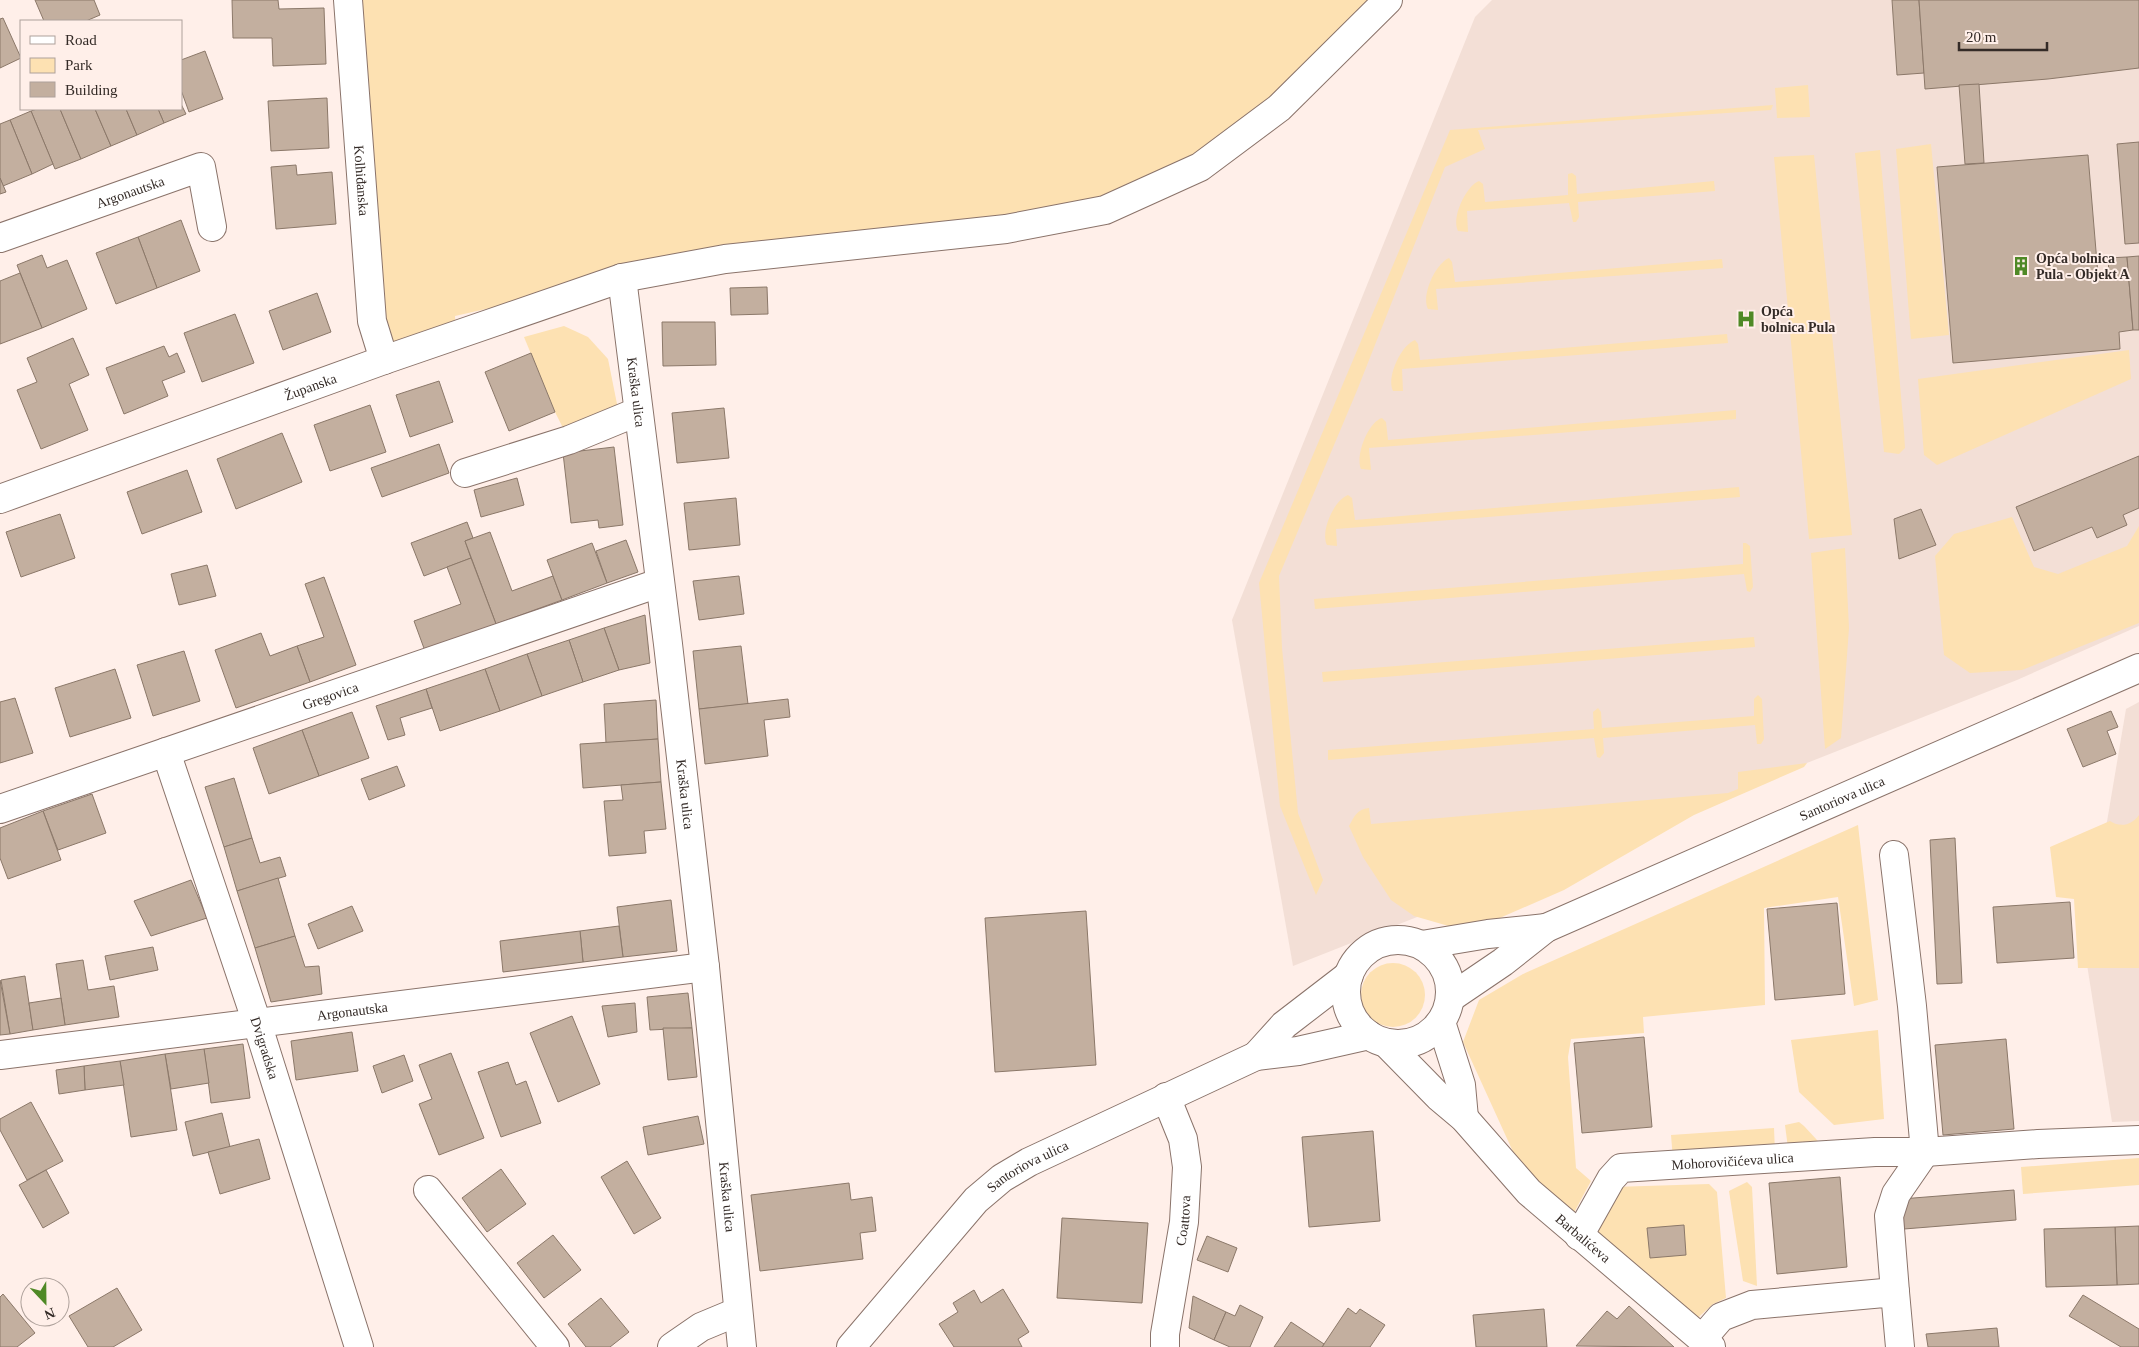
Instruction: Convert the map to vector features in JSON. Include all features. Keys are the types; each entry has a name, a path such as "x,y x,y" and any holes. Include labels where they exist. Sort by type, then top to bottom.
{"street":[{"name":"Kolhiđanska","path":"348,0 372,321 384,360"},
{"name":"Županska","path":"0,499 384,360 622,278 725,260 1006,229 1105,210 1200,166 1279,108 1388,0"},
{"name":"Argonautska","path":"0,238 201,167 212,227"},
{"name":"Kraška ulica","path":"622,278 668,644 705,968 737,1312 742,1347"},
{"path":"465,473 569,440 638,412"},
{"name":"Gregovica","path":"0,809 659,583"},
{"name":"Santoriova ulica","path":"1446,1010 1546,928 2139,668"},
{"name":"Dvigradska","path":"166,752 257,1023 359,1347"},
{"path":"1894,855 1912,1006 1925,1152 1896,1194 1889,1216 1900,1347"},
{"name":"Santoriova ulica","path":"1422,945 1488,934 1546,928"},
{"path":"1446,1010 1431,1033 1417,1040 1402,1044 1377,1039 1356,1023 1348,1008 1346,991 1349,974 1353,965 1365,951 1380,943 1397,940 1410,941 1422,945 1435,955 1444,967 1450,982 1446,1010 1461,1085 1464,1118"},
{"name":"Argonautska","path":"0,1055 705,968"},
{"name":"Santoriova ulica","path":"1256,1056 1284,1024 1349,974"},
{"name":"Santoriova ulica","path":"851,1347 976,1200 1002,1178 1029,1162 1256,1056 1377,1039"},
{"name":"Barbalićeva","path":"1377,1039 1464,1118 1529,1192 1578,1236 1707,1343"},
{"name":"Coattova","path":"1165,1347 1165,1334 1184,1222 1187,1167 1183,1139 1166,1097"},
{"name":"Mohorovičićeva ulica","path":"1578,1236 1610,1179 1621,1168 1875,1152 1925,1152 2038,1144 2139,1140"},
{"path":"428,1190 555,1347"},
{"path":"1707,1343 1721,1318 1752,1305 1895,1292"},
{"path":"672,1347 701,1327 737,1312"}],"shaded area":[{"name":"Opća bolnica Pula","path":"1492,0 2139,0 2139,626 2017,680 1293,966 1232,620 1475,17"},
{"path":"2139,702 2139,1121 2112,1122 2085,952 2126,709"}],"green space":[{"path":"354,0 1388,0 1279,108 1105,210 622,278 455,316 456,336 384,360"},
{"path":"1808,85 1810,117 1777,118 1775,88"},
{"path":"1773,105 1771,110 1478,130 1485,149 1445,167 1358,388 1279,576 1282,648 1298,813 1323,880 1316,895 1280,806 1259,583 1450,130"},
{"path":"1931,144 1949,335 1911,339 1896,149"},
{"path":"1880,150 1904,431 1905,448 1899,454 1884,452 1855,153"},
{"path":"1814,155 1852,535 1809,539 1774,157"},
{"path":"1572,173 1576,176 1577,194 1714,181 1715,191 1578,202 1579,217 1576,222 1573,222 1569,203 1467,211 1468,232 1458,231 1456,218 1461,203 1469,189 1479,181 1483,184 1485,202 1568,195 1568,174"},
{"path":"1449,258 1452,262 1455,282 1722,259 1723,268 1436,289 1438,310 1428,309 1426,296 1434,273"},
{"path":"564,326 588,337 608,359 620,419 569,440 555,412 524,337"},
{"path":"1727,334 1728,343 1402,369 1403,391 1393,391 1391,385 1396,362 1405,348 1415,340 1418,344 1420,360"},
{"path":"2129,350 2131,379 1937,465 1924,455 1918,379"},
{"path":"1736,410 1736,419 1369,448 1371,470 1361,469 1360,463 1361,448 1364,440 1372,426 1382,418 1386,422 1388,440"},
{"path":"1739,487 1740,497 1336,529 1337,546 1327,545 1325,539 1325,532 1333,510 1348,495 1352,498 1355,520"},
{"path":"2012,517 2034,567 2058,574 2127,546 2139,526 2139,623 2022,670 1970,673 1944,655 1935,556 1954,534"},
{"path":"1743,543 1750,546 1753,587 1750,592 1747,591 1744,574 1315,609 1314,599 1743,564"},
{"path":"1845,548 1849,628 1841,738 1825,749 1811,553"},
{"path":"1754,637 1755,647 1323,682 1322,672"},
{"path":"1758,695 1762,699 1764,739 1761,744 1757,744 1755,725 1603,738 1604,753 1600,758 1597,757 1594,738 1328,760 1328,750 1594,729 1593,712 1598,708 1601,712 1602,728 1754,716 1754,699"},
{"path":"1807,763 1804,767 1694,815 1564,890 1486,924 1452,927 1414,916 1391,900 1363,857 1349,826 1359,812 1369,808 1371,824 1728,793 1738,789 1738,772"},
{"path":"2139,815 2139,968 2078,968 2074,899 2056,897 2050,847 2110,821 2122,825 2130,823"},
{"path":"1858,825 1878,1000 1854,1006 1838,897 1764,908 1765,1005 1643,1017 1644,1033 1571,1039 1568,1057 1576,1168 1591,1181 1569,1222 1530,1189 1463,1042 1479,1000 1523,974"},
{"path":"1393,963 1405,965 1416,972 1423,983 1425,995 1423,1007 1416,1018 1405,1025 1393,1027 1381,1025 1370,1018 1363,1007 1361,995 1363,983 1370,972 1381,965"},
{"path":"1878,1030 1884,1119 1834,1125 1799,1092 1791,1040"},
{"path":"1799,1122 1829,1153 1789,1156 1785,1125"},
{"path":"1774,1128 1775,1152 1673,1160 1671,1135"},
{"path":"2139,1158 2139,1185 2023,1194 2021,1167"},
{"path":"1747,1182 1752,1187 1757,1286 1743,1281 1729,1191"},
{"path":"1709,1184 1717,1192 1726,1298 1713,1304 1691,1324 1583,1234 1613,1187"}],"building":[{"path":"35,0 94,0 100,15 88,20 44,20"},
{"path":"232,0 278,0 279,9 324,8 326,64 273,66 272,38 233,38"},
{"path":"1892,0 1919,0 1924,73 1897,75"},
{"path":"1919,0 2139,0 2139,68 2048,79 1925,89"},
{"path":"3,18 20,58 0,68 0,19"},
{"path":"205,51 223,99 189,112 182,93 182,60"},
{"path":"1979,84 1984,163 1965,164 1959,85"},
{"path":"327,98 329,148 271,151 268,101"},
{"path":"182,106 186,114 164,123 158,110 182,110"},
{"path":"60,110 81,159 55,169 31,111"},
{"path":"60,110 95,110 111,146 81,159"},
{"path":"95,110 126,110 137,135 111,146"},
{"path":"126,110 158,110 164,123 137,135"},
{"path":"31,111 53,164 32,174 10,120"},
{"path":"10,120 32,174 3,186 0,178 0,124"},
{"path":"2139,142 2139,243 2125,244 2117,144"},
{"name":"Opća bolnica Pula - Objekt A","path":"2088,155 2098,275 2109,274 2108,258 2127,257 2133,330 2119,332 2120,349 1953,363 1937,167"},
{"path":"296,165 297,175 332,172 336,224 276,229 271,167"},
{"path":"0,178 6,192 0,194"},
{"path":"181,220 200,271 157,288 138,237"},
{"path":"138,237 157,288 116,304 96,253"},
{"path":"42,255 47,268 67,260 87,309 42,328 17,265"},
{"path":"2139,256 2139,330 2133,330 2127,257"},
{"path":"20,273 42,328 0,344 0,281"},
{"path":"767,287 768,314 731,315 730,288"},
{"path":"317,293 331,332 283,350 269,311"},
{"path":"235,314 254,363 202,382 184,333"},
{"path":"662,322 715,322 716,365 663,366"},
{"path":"73,338 89,375 69,384 88,430 41,449 17,390 37,382 27,358"},
{"path":"164,346 169,357 177,353 185,372 162,381 168,396 124,414 106,368"},
{"path":"531,353 555,412 509,431 485,372"},
{"path":"439,381 453,422 410,437 396,395"},
{"path":"370,405 386,452 330,471 314,425"},
{"path":"724,408 729,458 677,463 672,413"},
{"path":"282,433 302,482 236,509 217,459"},
{"path":"439,444 449,473 382,497 371,468"},
{"path":"614,447 623,525 599,528 598,520 571,523 563,453"},
{"path":"2139,456 2139,508 2123,515 2127,525 2097,538 2092,527 2034,551 2016,507"},
{"path":"187,470 202,512 142,534 127,492"},
{"path":"517,478 524,505 481,517 474,490"},
{"path":"736,498 740,545 689,550 684,503"},
{"path":"1921,509 1936,545 1899,559 1894,519"},
{"path":"60,514 75,558 21,577 6,532"},
{"path":"467,522 473,538 465,541 471,558 424,576 411,543"},
{"path":"490,532 512,591 553,576 562,600 496,624 465,541"},
{"path":"626,540 638,572 607,583 596,551"},
{"path":"592,543 607,583 562,600 547,560"},
{"path":"471,558 496,624 425,651 414,621 461,604 447,567"},
{"path":"207,565 216,596 179,605 171,574"},
{"path":"739,576 744,614 699,620 693,581"},
{"path":"324,577 356,665 310,682 297,646 324,637 305,584"},
{"path":"645,615 650,663 619,670 604,628"},
{"path":"604,628 619,670 583,682 569,640"},
{"path":"261,633 270,656 297,646 310,682 236,708 215,650"},
{"path":"569,640 583,682 542,696 527,654"},
{"path":"741,646 748,704 699,709 693,651"},
{"path":"184,651 200,701 153,716 137,665"},
{"path":"527,654 542,696 500,711 485,669"},
{"path":"115,669 131,718 70,737 55,688"},
{"path":"485,669 500,711 440,731 426,689"},
{"path":"426,689 432,708 400,718 405,735 388,740 376,706"},
{"path":"15,698 33,753 0,763 0,702"},
{"path":"788,699 790,717 764,720 768,756 705,764 699,709"},
{"path":"656,700 658,739 606,743 604,704"},
{"path":"2111,711 2118,727 2107,731 2116,754 2083,767 2067,729"},
{"path":"352,712 369,758 319,776 302,730"},
{"path":"302,730 319,776 269,794 253,748"},
{"path":"658,739 661,782 583,788 580,744"},
{"path":"397,766 405,786 369,800 361,779"},
{"path":"234,778 252,838 224,847 205,787"},
{"path":"661,782 666,829 644,831 646,853 609,856 604,801 623,800 621,785"},
{"path":"92,794 106,833 58,850 43,811"},
{"path":"43,811 61,860 8,879 0,858 0,828"},
{"path":"252,838 260,863 280,857 286,876 237,891 224,847"},
{"path":"1955,838 1962,983 1937,984 1930,840"},
{"path":"278,878 295,936 255,948 237,891"},
{"path":"191,880 207,918 151,936 134,901"},
{"path":"671,900 677,951 623,957 617,907"},
{"path":"2070,902 2074,958 1997,963 1993,907"},
{"path":"1837,903 1845,994 1775,1000 1767,909"},
{"path":"352,906 363,931 318,949 308,924"},
{"path":"1086,911 1096,1065 995,1072 985,918"},
{"path":"619,926 623,957 583,962 580,931"},
{"path":"580,931 583,962 503,972 500,941"},
{"path":"295,936 305,967 319,966 322,994 271,1002 255,948"},
{"path":"153,947 158,970 110,980 105,956"},
{"path":"83,960 88,990 114,986 119,1017 65,1025 56,964"},
{"path":"25,976 33,1030 10,1034 1,980"},
{"path":"0,980 10,1034 0,1035"},
{"path":"688,993 692,1028 650,1030 647,997"},
{"path":"61,998 65,1025 33,1030 29,1003"},
{"path":"635,1003 637,1032 608,1037 602,1006"},
{"path":"572,1016 600,1084 558,1102 530,1033"},
{"path":"663,1028 692,1028 697,1077 668,1080"},
{"path":"352,1032 358,1071 296,1080 291,1041"},
{"path":"1644,1037 1652,1127 1582,1133 1574,1043"},
{"path":"2006,1039 2014,1129 1943,1135 1935,1045"},
{"path":"243,1044 250,1098 211,1103 204,1049"},
{"path":"204,1049 209,1083 171,1089 165,1054"},
{"path":"451,1053 484,1138 439,1155 419,1104 432,1099 419,1065"},
{"path":"165,1054 177,1130 131,1137 120,1061"},
{"path":"404,1055 413,1081 382,1093 373,1066"},
{"path":"120,1061 124,1085 85,1090 84,1066"},
{"path":"508,1062 516,1085 526,1081 541,1123 501,1137 478,1072"},
{"path":"84,1066 85,1090 59,1094 56,1070"},
{"path":"31,1102 63,1161 27,1180 0,1130 0,1119"},
{"path":"222,1113 230,1147 193,1156 185,1122"},
{"path":"698,1116 704,1144 648,1155 643,1127"},
{"path":"1373,1131 1380,1221 1309,1227 1302,1137"},
{"path":"259,1139 270,1179 220,1194 208,1152"},
{"path":"627,1161 661,1218 634,1234 601,1177"},
{"path":"501,1169 526,1204 487,1232 462,1198"},
{"path":"46,1170 69,1213 43,1228 19,1185"},
{"path":"1840,1177 1847,1267 1777,1274 1769,1183"},
{"path":"849,1183 851,1200 872,1197 876,1231 860,1233 863,1259 760,1271 751,1195"},
{"path":"2014,1190 2016,1220 1904,1229 1901,1199"},
{"path":"1062,1218 1148,1223 1142,1303 1057,1298"},
{"path":"1684,1225 1686,1255 1650,1258 1647,1228"},
{"path":"2139,1226 2139,1284 2117,1285 2115,1227"},
{"path":"2115,1227 2117,1285 2046,1287 2044,1229"},
{"path":"553,1235 581,1270 544,1298 517,1263"},
{"path":"1207,1236 1237,1248 1228,1272 1197,1260"},
{"path":"117,1288 142,1330 113,1347 88,1347 70,1315"},
{"path":"1003,1289 1029,1332 1018,1339 1022,1347 954,1347 939,1324 958,1312 953,1303 974,1290 981,1303"},
{"path":"3,1294 20,1315 20,1327 30,1327 35,1333 17,1347 0,1347 0,1297"},
{"path":"2083,1295 2139,1329 2139,1347 2121,1347 2069,1316"},
{"path":"1193,1296 1226,1312 1214,1340 1189,1328"},
{"path":"601,1298 629,1332 610,1347 586,1347 568,1324"},
{"path":"1240,1305 1263,1317 1250,1347 1230,1347 1214,1340 1226,1312 1235,1316"},
{"path":"1629,1306 1674,1347 1576,1346 1607,1311 1617,1319"},
{"path":"1348,1308 1356,1314 1360,1309 1385,1325 1370,1347 1322,1347"},
{"path":"1544,1309 1547,1347 1476,1347 1473,1315"},
{"path":"1291,1322 1324,1344 1322,1347 1274,1347"},
{"path":"1997,1328 1999,1347 1928,1347 1926,1334"}],"place":[{"name":"Opća bolnica Pula - Objekt A","path":"2021,266"},
{"name":"Opća bolnica Pula","path":"1746,319"}]}
